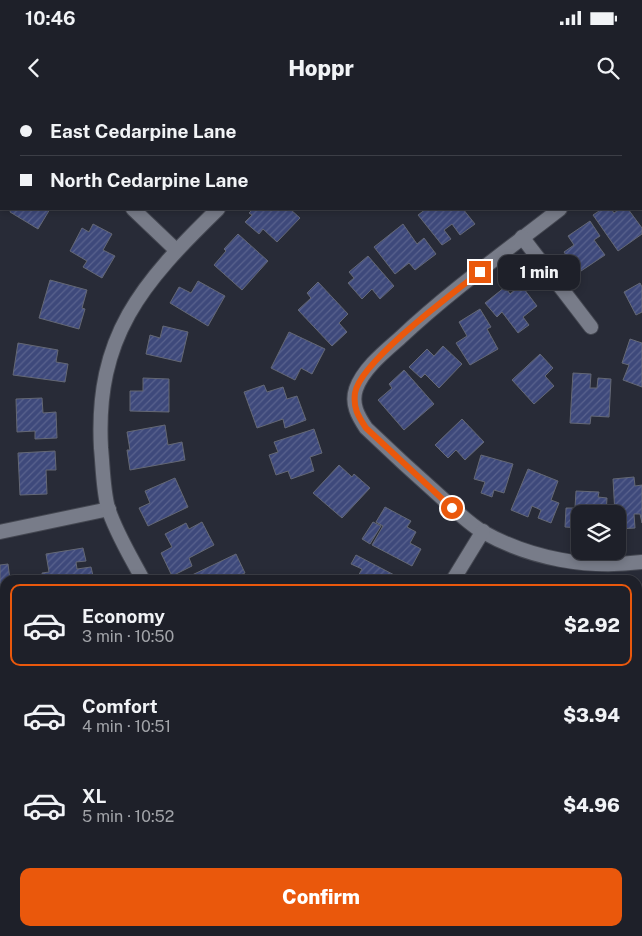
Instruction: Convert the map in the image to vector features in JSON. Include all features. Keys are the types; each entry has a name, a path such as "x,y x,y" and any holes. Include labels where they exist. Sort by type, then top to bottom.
{"street":[{"path":"134,210 176,250"},
{"path":"140,575 116,529 108,509 103,476 101,433 104,386 112,352 130,310 148,283 176,250 217,210"},
{"path":"559,210 422,317 388,348 366,372 357,387 355,407 358,416 366,428 410,470 482,532 535,554 566,562 613,565 642,562"},
{"path":"522,238 591,327"},
{"path":"0,532 108,509"},
{"path":"456,575 482,532"}],"building":[{"path":"11,210 49,210 38,229 10,212"},
{"path":"252,210 291,210 300,218 277,242 263,229 259,234 245,222 252,215 249,213"},
{"path":"425,210 464,210 475,224 460,235 452,224 444,230 451,239 442,245 418,215"},
{"path":"600,210 612,210 614,213 618,210 629,210 642,228 642,234 618,251 593,215"},
{"path":"590,221 600,236 594,240 605,255 578,273 564,252 574,245 568,236"},
{"path":"93,224 112,234 103,250 115,256 102,278 83,267 87,261 70,251 82,228 89,232"},
{"path":"403,224 417,244 424,238 436,254 415,270 409,263 395,274 374,247"},
{"path":"238,234 268,261 242,290 214,265 226,251 224,249"},
{"path":"368,256 394,286 380,299 372,289 362,299 348,283 354,278 349,272"},
{"path":"50,280 87,290 82,308 85,309 79,329 39,318"},
{"path":"198,281 225,296 208,326 170,303 179,287 191,293"},
{"path":"318,282 348,314 339,323 347,332 332,346 298,310 311,298 307,293"},
{"path":"640,283 642,287 642,312 636,315 624,292"},
{"path":"521,285 537,306 523,317 529,325 518,333 502,312 497,317 485,303 505,287 510,294"},
{"path":"480,309 491,327 487,329 498,349 470,365 456,343 467,336 459,322"},
{"path":"163,326 188,332 181,362 146,354 150,335 160,338"},
{"path":"289,332 325,349 312,374 301,368 295,380 271,368"},
{"path":"630,339 642,343 642,387 623,380 629,365 622,363"},
{"path":"18,343 58,350 56,362 68,364 65,382 13,375"},
{"path":"443,346 462,364 439,388 425,374 421,378 409,367 427,349 434,356"},
{"path":"540,354 553,368 545,376 554,386 534,404 512,380"},
{"path":"404,370 434,404 404,430 378,400 392,388 389,384"},
{"path":"573,373 591,374 590,388 597,388 598,378 611,379 609,417 591,416 590,424 570,423"},
{"path":"143,378 169,379 169,412 130,411 130,391 143,391"},
{"path":"264,385 267,392 283,387 287,399 297,396 306,420 285,428 283,419 257,428 244,392"},
{"path":"42,398 43,413 56,412 57,438 35,439 35,431 17,432 16,399"},
{"path":"462,419 484,442 465,460 456,450 448,458 435,445"},
{"path":"165,425 168,445 182,442 185,460 130,470 127,450 130,450 127,432"},
{"path":"314,429 322,453 310,457 314,471 291,479 288,471 276,475 269,455 278,452 274,442"},
{"path":"55,451 56,470 46,470 47,494 20,495 18,453"},
{"path":"481,455 513,464 504,493 494,490 492,497 481,493 485,482 474,479"},
{"path":"339,465 352,477 354,474 370,488 342,518 313,493"},
{"path":"528,469 558,481 551,500 559,503 551,523 538,518 541,510 532,506 528,517 511,510"},
{"path":"634,477 635,486 642,485 642,523 640,514 634,514 635,528 626,529 626,505 614,505 613,479"},
{"path":"175,478 188,507 148,526 139,508 150,503 145,491"},
{"path":"576,491 599,492 598,497 607,498 607,505 575,505"},
{"path":"385,507 411,521 407,527 416,532 410,543 421,549 412,566 372,545 383,526 376,522"},
{"path":"566,508 571,508 571,527 565,527"},
{"path":"202,522 214,545 189,558 192,566 172,575 161,553 172,547 165,534 186,523 189,529"},
{"path":"373,522 381,526 370,544 362,539"},
{"path":"83,548 86,561 76,562 77,569 91,567 93,575 42,575 42,573 49,572 46,554"},
{"path":"236,554 245,573 240,575 192,575"},
{"path":"356,555 394,575 359,575 362,569 351,564"},
{"path":"8,564 9,575 0,575 0,565"}],"route":[{"path":"452,508 366,428 358,416 355,407 355,394 366,372 388,348 422,317 480,272"}]}
